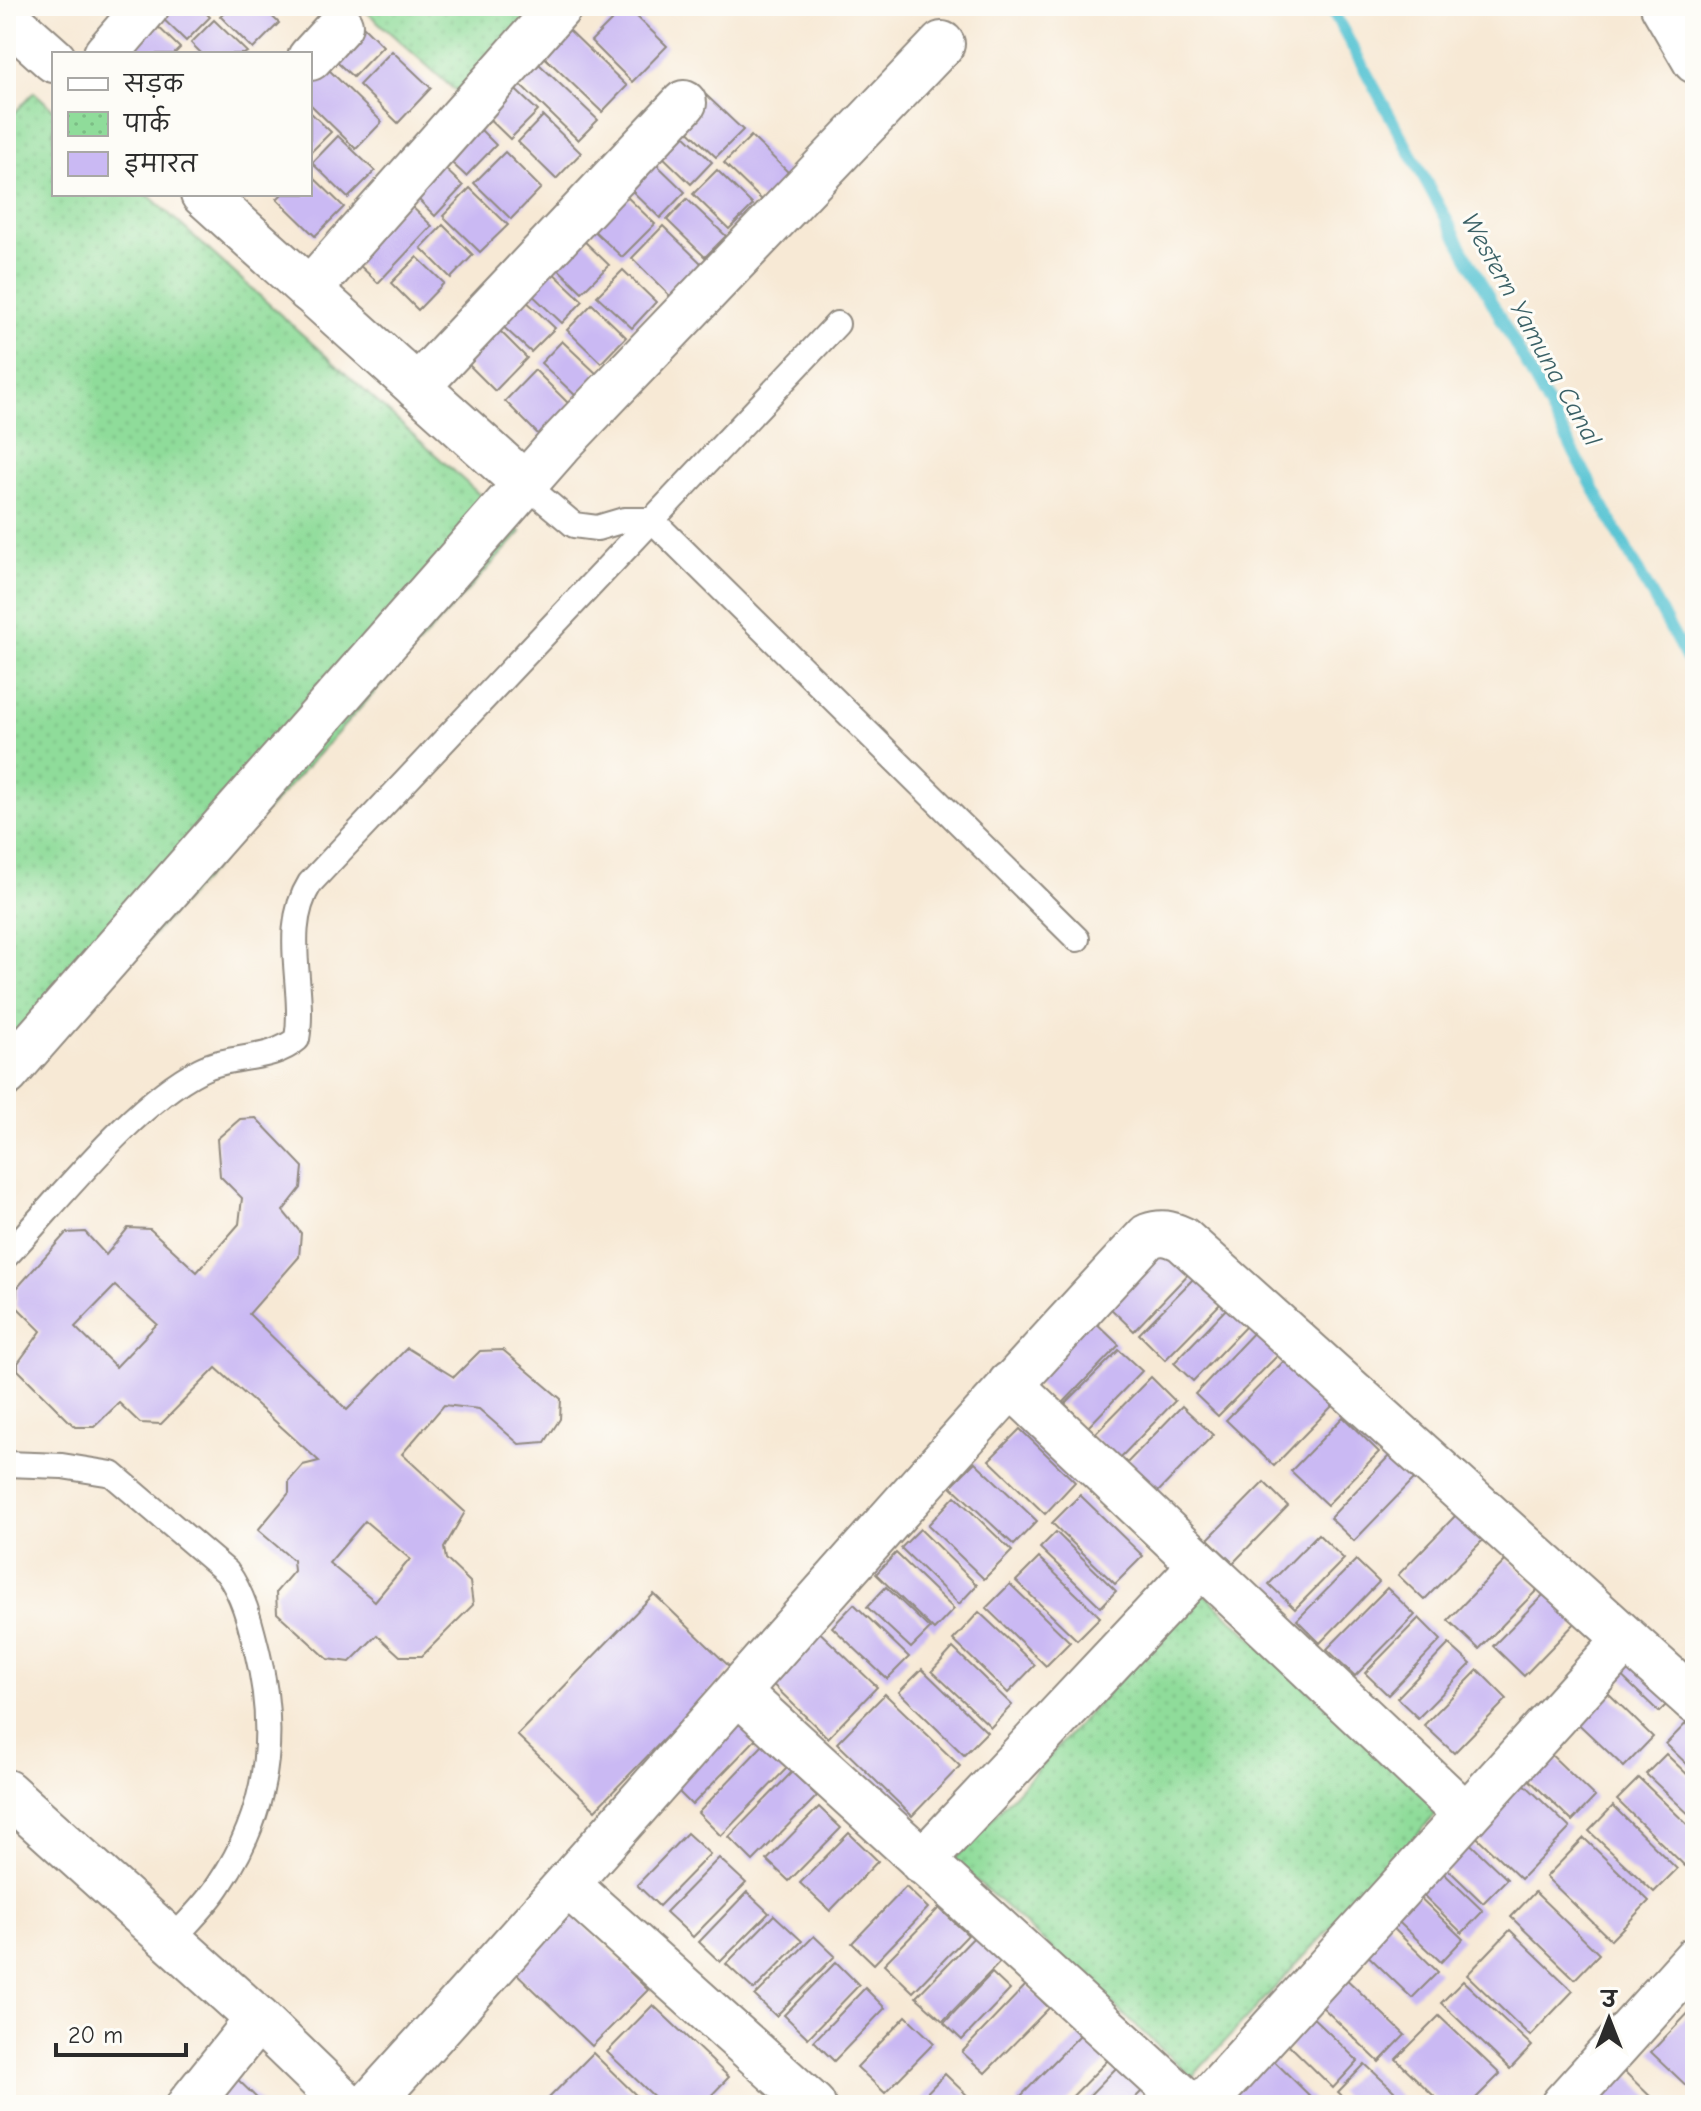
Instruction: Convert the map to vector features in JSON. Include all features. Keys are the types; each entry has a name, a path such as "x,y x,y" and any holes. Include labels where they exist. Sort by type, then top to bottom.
{"street":[{"path":"108,52 147,6"},
{"path":"309,290 560,6"},
{"path":"1663,6 1695,61"},
{"path":"312,56 340,25"},
{"path":"6,1074 525,484 942,44"},
{"path":"417,387 684,103"},
{"path":"205,196 525,484"},
{"path":"369,2105 569,1886 1010,1384 1148,1236 1169,1233 1182,1239 1695,1701"},
{"path":"1010,1384 1466,1815"},
{"path":"922,1862 1200,1566"},
{"path":"1203,2105 1625,1640"},
{"path":"738,1692 1190,2105"},
{"path":"6,1792 258,2019 347,2105"},
{"path":"569,1886 813,2105"},
{"path":"1563,2105 1692,1969"},
{"path":"189,2105 258,2019"}],"lane":[{"path":"6,1256 152,1101 201,1070 247,1056 280,1053 297,1039 301,1013 295,918 300,899 310,883 837,324"},
{"path":"525,484 574,525 597,528 624,520 652,520 1077,939"},
{"path":"6,1464 62,1466 112,1474 227,1572 239,1589 248,1615 267,1688 268,1768 244,1841 218,1887 171,1941"}],"green space":[{"path":"360,6 537,6 458,93"},
{"path":"34,92 52,108 52,196 149,196 521,532 6,1096 6,122"},
{"path":"1201,1591 1440,1810 1192,2077 954,1860"}],"building":[{"path":"156,6 199,6 210,17 186,41 153,9"},
{"path":"230,6 261,6 279,23 253,49 220,16"},
{"path":"626,6 667,46 632,82 591,41"},
{"path":"147,16 180,48 176,52 127,52"},
{"path":"214,20 247,52 200,52 191,43"},
{"path":"357,20 383,46 353,77 326,52"},
{"path":"562,23 627,86 602,112 536,49"},
{"path":"392,51 431,88 398,123 359,85"},
{"path":"539,64 598,120 578,140 520,84"},
{"path":"324,65 382,122 356,149 312,106 312,77"},
{"path":"505,80 538,111 510,139 478,108"},
{"path":"706,95 743,130 716,157 680,123"},
{"path":"312,114 331,132 312,151"},
{"path":"543,116 581,153 556,179 518,142"},
{"path":"470,119 496,145 466,176 439,151"},
{"path":"680,131 712,162 691,184 659,153"},
{"path":"338,136 375,171 348,198 312,163"},
{"path":"751,136 791,175 764,202 724,163"},
{"path":"505,152 541,188 511,219 474,183"},
{"path":"436,160 463,186 435,216 408,189"},
{"path":"652,160 685,192 660,218 626,185"},
{"path":"717,170 753,205 729,229 693,194"},
{"path":"312,176 344,207 315,236 277,199 280,196 312,196"},
{"path":"470,188 508,225 480,252 443,216"},
{"path":"621,191 655,224 622,257 588,225"},
{"path":"687,199 726,236 705,257 667,220"},
{"path":"407,202 432,226 378,283 352,258"},
{"path":"443,225 473,255 451,278 421,248"},
{"path":"663,226 703,265 671,297 632,258"},
{"path":"578,235 609,265 582,292 551,262"},
{"path":"417,257 444,283 418,310 391,283"},
{"path":"548,268 583,301 562,323 527,290"},
{"path":"623,270 656,302 632,328 597,296"},
{"path":"522,297 555,328 531,352 498,322"},
{"path":"592,304 626,337 601,363 567,330"},
{"path":"496,327 527,358 495,391 464,360"},
{"path":"562,341 598,375 576,396 541,363"},
{"path":"535,370 574,409 544,440 505,401"},
{"path":"256,1118 303,1167 301,1188 283,1211 301,1233 299,1257 249,1314 347,1410 407,1348 454,1377 480,1351 503,1350 561,1399 560,1419 545,1442 519,1444 479,1409 444,1405 402,1454 465,1512 444,1548 446,1559 470,1582 473,1605 422,1656 400,1656 377,1635 350,1662 328,1659 277,1613 276,1592 294,1571 293,1560 258,1530 289,1493 289,1481 303,1465 319,1461 216,1368 161,1424 140,1423 119,1403 94,1427 75,1427 18,1370 18,1363 41,1331 16,1306 17,1288 66,1233 85,1232 106,1255 128,1228 150,1229 197,1272 239,1224 242,1198 220,1176 217,1139 240,1119","holes":["115,1286 157,1324 116,1367 75,1327","365,1521 410,1559 375,1601 329,1563"]},
{"path":"1168,1239 1196,1266 1134,1331 1106,1304"},
{"path":"1200,1272 1227,1297 1165,1360 1139,1334"},
{"path":"1229,1306 1248,1324 1193,1381 1174,1363"},
{"path":"1087,1314 1119,1345 1061,1405 1028,1374"},
{"path":"1259,1327 1283,1350 1218,1416 1195,1394"},
{"path":"1119,1350 1142,1371 1088,1427 1065,1404"},
{"path":"1288,1357 1335,1403 1274,1466 1226,1420"},
{"path":"1151,1377 1175,1401 1118,1460 1093,1436"},
{"path":"1182,1406 1213,1435 1155,1495 1124,1466"},
{"path":"1343,1417 1379,1452 1327,1505 1291,1471"},
{"path":"1020,1429 1075,1482 1045,1514 989,1460"},
{"path":"1390,1455 1414,1479 1354,1541 1330,1518"},
{"path":"975,1462 1037,1521 1014,1545 951,1486"},
{"path":"1264,1482 1288,1506 1233,1563 1208,1539"},
{"path":"1080,1495 1143,1556 1115,1584 1052,1523"},
{"path":"955,1496 1012,1551 984,1579 928,1525"},
{"path":"1458,1513 1485,1538 1424,1600 1398,1575"},
{"path":"920,1529 977,1585 959,1604 901,1548"},
{"path":"1056,1532 1116,1591 1101,1607 1040,1548"},
{"path":"1318,1534 1344,1559 1295,1609 1269,1584"},
{"path":"896,1553 954,1609 934,1630 876,1574"},
{"path":"1039,1558 1100,1617 1077,1640 1016,1581"},
{"path":"1507,1559 1538,1589 1479,1649 1448,1620"},
{"path":"1356,1560 1379,1582 1320,1643 1297,1620"},
{"path":"1010,1584 1070,1642 1046,1666 986,1608"},
{"path":"886,1587 930,1629 911,1648 867,1607"},
{"path":"1387,1588 1415,1615 1355,1676 1327,1649"},
{"path":"1549,1589 1580,1618 1524,1676 1493,1646"},
{"path":"654,1594 732,1669 595,1810 517,1735"},
{"path":"854,1604 909,1657 887,1679 832,1627"},
{"path":"979,1612 1035,1665 1008,1693 953,1640"},
{"path":"1419,1618 1441,1640 1388,1695 1365,1673"},
{"path":"809,1622 877,1687 828,1738 760,1672"},
{"path":"1449,1644 1471,1664 1418,1718 1397,1698"},
{"path":"953,1648 1012,1705 991,1727 932,1671"},
{"path":"1629,1649 1677,1694 1659,1712 1612,1667"},
{"path":"922,1669 987,1732 964,1755 899,1692"},
{"path":"1478,1670 1507,1699 1454,1753 1424,1725"},
{"path":"1598,1683 1653,1737 1624,1767 1568,1714"},
{"path":"885,1694 960,1766 912,1816 837,1743"},
{"path":"1695,1714 1695,1772 1666,1744"},
{"path":"737,1717 758,1737 692,1805 671,1784"},
{"path":"763,1745 787,1768 721,1836 698,1813"},
{"path":"1542,1746 1595,1797 1572,1821 1519,1770"},
{"path":"1666,1754 1695,1782 1695,1820 1646,1774"},
{"path":"792,1772 817,1796 753,1861 729,1837"},
{"path":"1514,1774 1570,1828 1521,1879 1464,1825"},
{"path":"1639,1778 1695,1832 1695,1855 1685,1866 1617,1800"},
{"path":"1613,1806 1677,1869 1654,1892 1589,1831"},
{"path":"819,1807 841,1828 789,1881 767,1860"},
{"path":"1457,1831 1507,1879 1483,1903 1433,1855"},
{"path":"687,1833 710,1854 659,1906 637,1885"},
{"path":"849,1833 878,1861 830,1911 800,1883"},
{"path":"1584,1838 1649,1901 1611,1940 1546,1877"},
{"path":"719,1858 746,1883 693,1937 666,1912"},
{"path":"1431,1861 1483,1911 1462,1933 1410,1882"},
{"path":"1408,1886 1463,1939 1441,1962 1386,1910"},
{"path":"906,1887 928,1908 874,1964 852,1943"},
{"path":"747,1892 769,1913 720,1962 699,1942"},
{"path":"1535,1892 1599,1954 1575,1979 1511,1917"},
{"path":"939,1908 968,1935 913,1992 884,1964"},
{"path":"567,1910 648,1990 592,2046 511,1968"},
{"path":"774,1915 802,1941 754,1990 726,1964"},
{"path":"1383,1918 1438,1972 1412,1998 1357,1945"},
{"path":"981,1930 1007,1955 943,2021 916,1997"},
{"path":"1510,1930 1573,1991 1530,2036 1467,1975"},
{"path":"814,1936 835,1956 776,2016 755,1996"},
{"path":"836,1962 859,1985 808,2038 784,2015"},
{"path":"1338,1971 1405,2035 1379,2062 1313,1998"},
{"path":"992,1973 1010,1990 962,2040 944,2023"},
{"path":"1463,1981 1532,2046 1510,2069 1441,2003"},
{"path":"1026,1985 1049,2008 985,2073 962,2052"},
{"path":"865,1988 885,2008 834,2061 814,2041"},
{"path":"653,2005 729,2077 702,2105 663,2105 607,2052"},
{"path":"1301,2006 1358,2061 1333,2088 1276,2032"},
{"path":"1695,2006 1695,2094 1651,2052"},
{"path":"906,2016 934,2043 885,2093 857,2067"},
{"path":"1439,2016 1500,2074 1469,2105 1443,2105 1396,2059"},
{"path":"1081,2034 1109,2059 1064,2105 1020,2105 1016,2101"},
{"path":"1262,2049 1317,2103 1315,2105 1244,2105 1225,2087"},
{"path":"593,2053 646,2105 542,2105"},
{"path":"1121,2063 1146,2087 1128,2105 1080,2105"},
{"path":"1365,2064 1409,2105 1352,2105 1338,2092"},
{"path":"1622,2069 1659,2105 1595,2105 1591,2100"},
{"path":"230,2072 264,2105 197,2105"},
{"path":"945,2074 972,2100 968,2105 915,2105"}],"waterway":[{"name":"Western Yamuna Canal","path":"1330,6 1695,674"}]}
